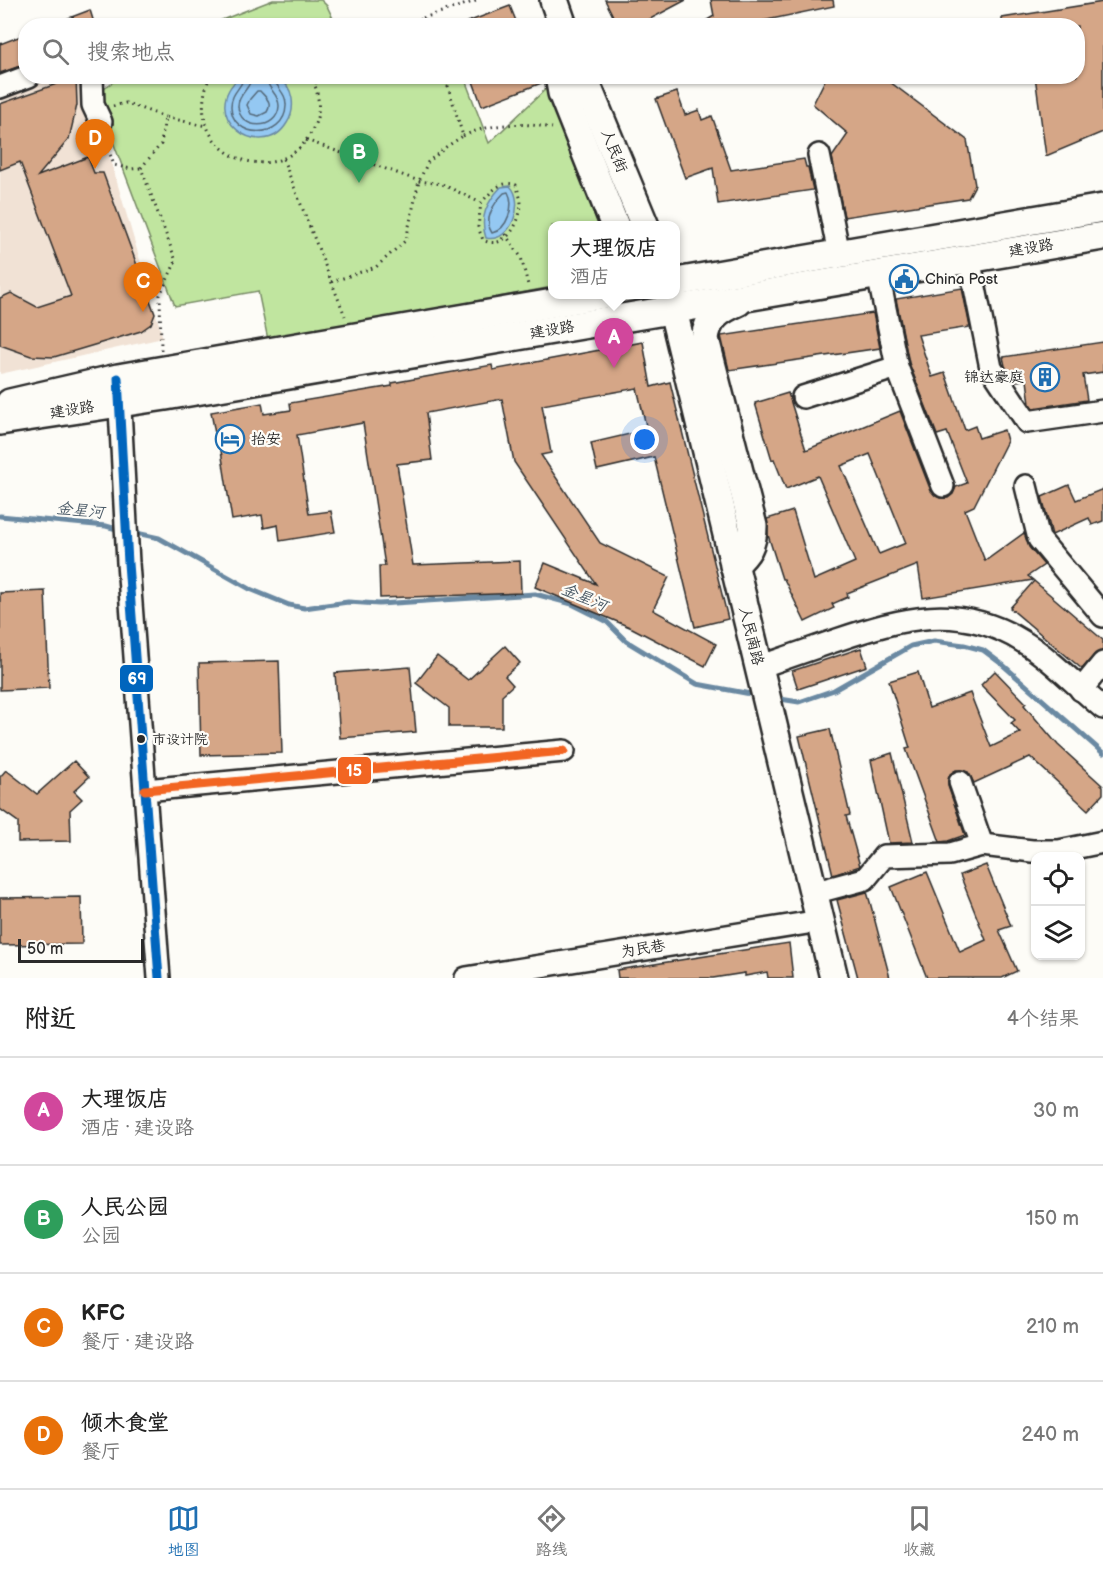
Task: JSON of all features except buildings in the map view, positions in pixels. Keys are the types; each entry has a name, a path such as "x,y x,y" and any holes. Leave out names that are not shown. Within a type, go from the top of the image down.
{"main road":[{"path":"545,0 548,18"},
{"path":"554,0 560,18"},
{"path":"560,84 613,221"},
{"name":"人民街","path":"587,84 643,221"},
{"name":"建设路","path":"680,281 1103,208"},
{"name":"建设路","path":"1,416 119,391 671,302 753,295 1103,236"},
{"path":"734,565 749,550 753,526 705,337 708,324 718,312 753,295"},
{"path":"540,306 559,299"},
{"name":"建设路","path":"119,391 161,371 578,299"},
{"name":"人民南路","path":"671,302 834,978"}],"street":[{"path":"0,87 18,80"},
{"path":"92,84 93,105 101,122"},
{"path":"819,155 839,254"},
{"path":"969,258 991,368 1027,422 1103,411"},
{"path":"878,274 897,367 943,486"},
{"path":"803,397 897,367"},
{"path":"119,391 128,563 159,978"},
{"path":"1026,486 1039,539 1103,616"},
{"path":"764,688 885,624 919,618 952,617 986,624 1022,640 1103,708"},
{"path":"1081,690 1103,663"},
{"path":"145,789 564,752"},
{"path":"960,782 982,845"},
{"path":"813,893 865,879 884,856 950,854 982,845 1032,851 1059,851 1103,842"},
{"name":"为民巷","path":"466,978 500,975 820,921"}],"path":[{"path":"423,18 479,0"},
{"path":"206,84 203,91 202,109 206,126 215,142 229,154 246,161 264,163 282,159 295,152 313,131 318,116 315,84"},
{"path":"447,84 463,136"},
{"path":"165,117 161,144 141,168 131,169 114,165 101,122 111,106 126,103 165,117 206,126"},
{"path":"331,282 376,267 406,240 419,181 428,162 446,147 463,136 488,127 515,123 553,128"},
{"path":"306,140 419,181 442,184 482,203"},
{"path":"282,159 354,338"},
{"path":"141,168 176,261 160,295 161,371"},
{"path":"510,183 516,185 522,201 519,216 512,232 500,243 490,244 483,240 478,227 482,203 500,185 510,183"},
{"path":"507,237 521,257 540,306"}],"shaded area":[{"path":"30,84 88,84 163,338 0,374 0,95"}],"green space":[{"path":"273,0 321,0 333,18 227,18"},
{"path":"110,84 467,84 489,143 551,84 602,221 548,221 548,288 268,340 258,291 175,306 95,94"}],"water":[{"path":"234,84 285,84 292,98 290,117 276,135 263,139 249,137 237,130 228,119 225,106 228,91"},
{"path":"510,186 517,202 513,220 503,235 486,238 483,223 488,204 501,187"}],"waterway":[{"name":"金星河","path":"0,516 106,526 120,530"},
{"name":"金星河","path":"132,532 159,538 250,589 289,605 304,608 348,602 379,604 535,594 572,604 606,621 626,641 697,684 756,695"},
{"name":"金星河","path":"774,698 799,702 834,690 911,646 934,641 964,645 983,650 1003,665 1103,753"}],"transit line":[{"name":"69","path":"118,378 128,563 159,978"},
{"name":"15","path":"145,790 564,751"}],"place":[{"name":"倾木食堂","path":"95,169"},
{"name":"人民公园","path":"359,183"},
{"name":"China Post","path":"904,279"},
{"name":"KFC","path":"143,312"},
{"name":"大理饭店","path":"614,368"},
{"name":"锦达豪庭","path":"1045,377"},
{"name":"抬安","path":"230,439"},
{"name":"市设计院","path":"141,739"}]}
